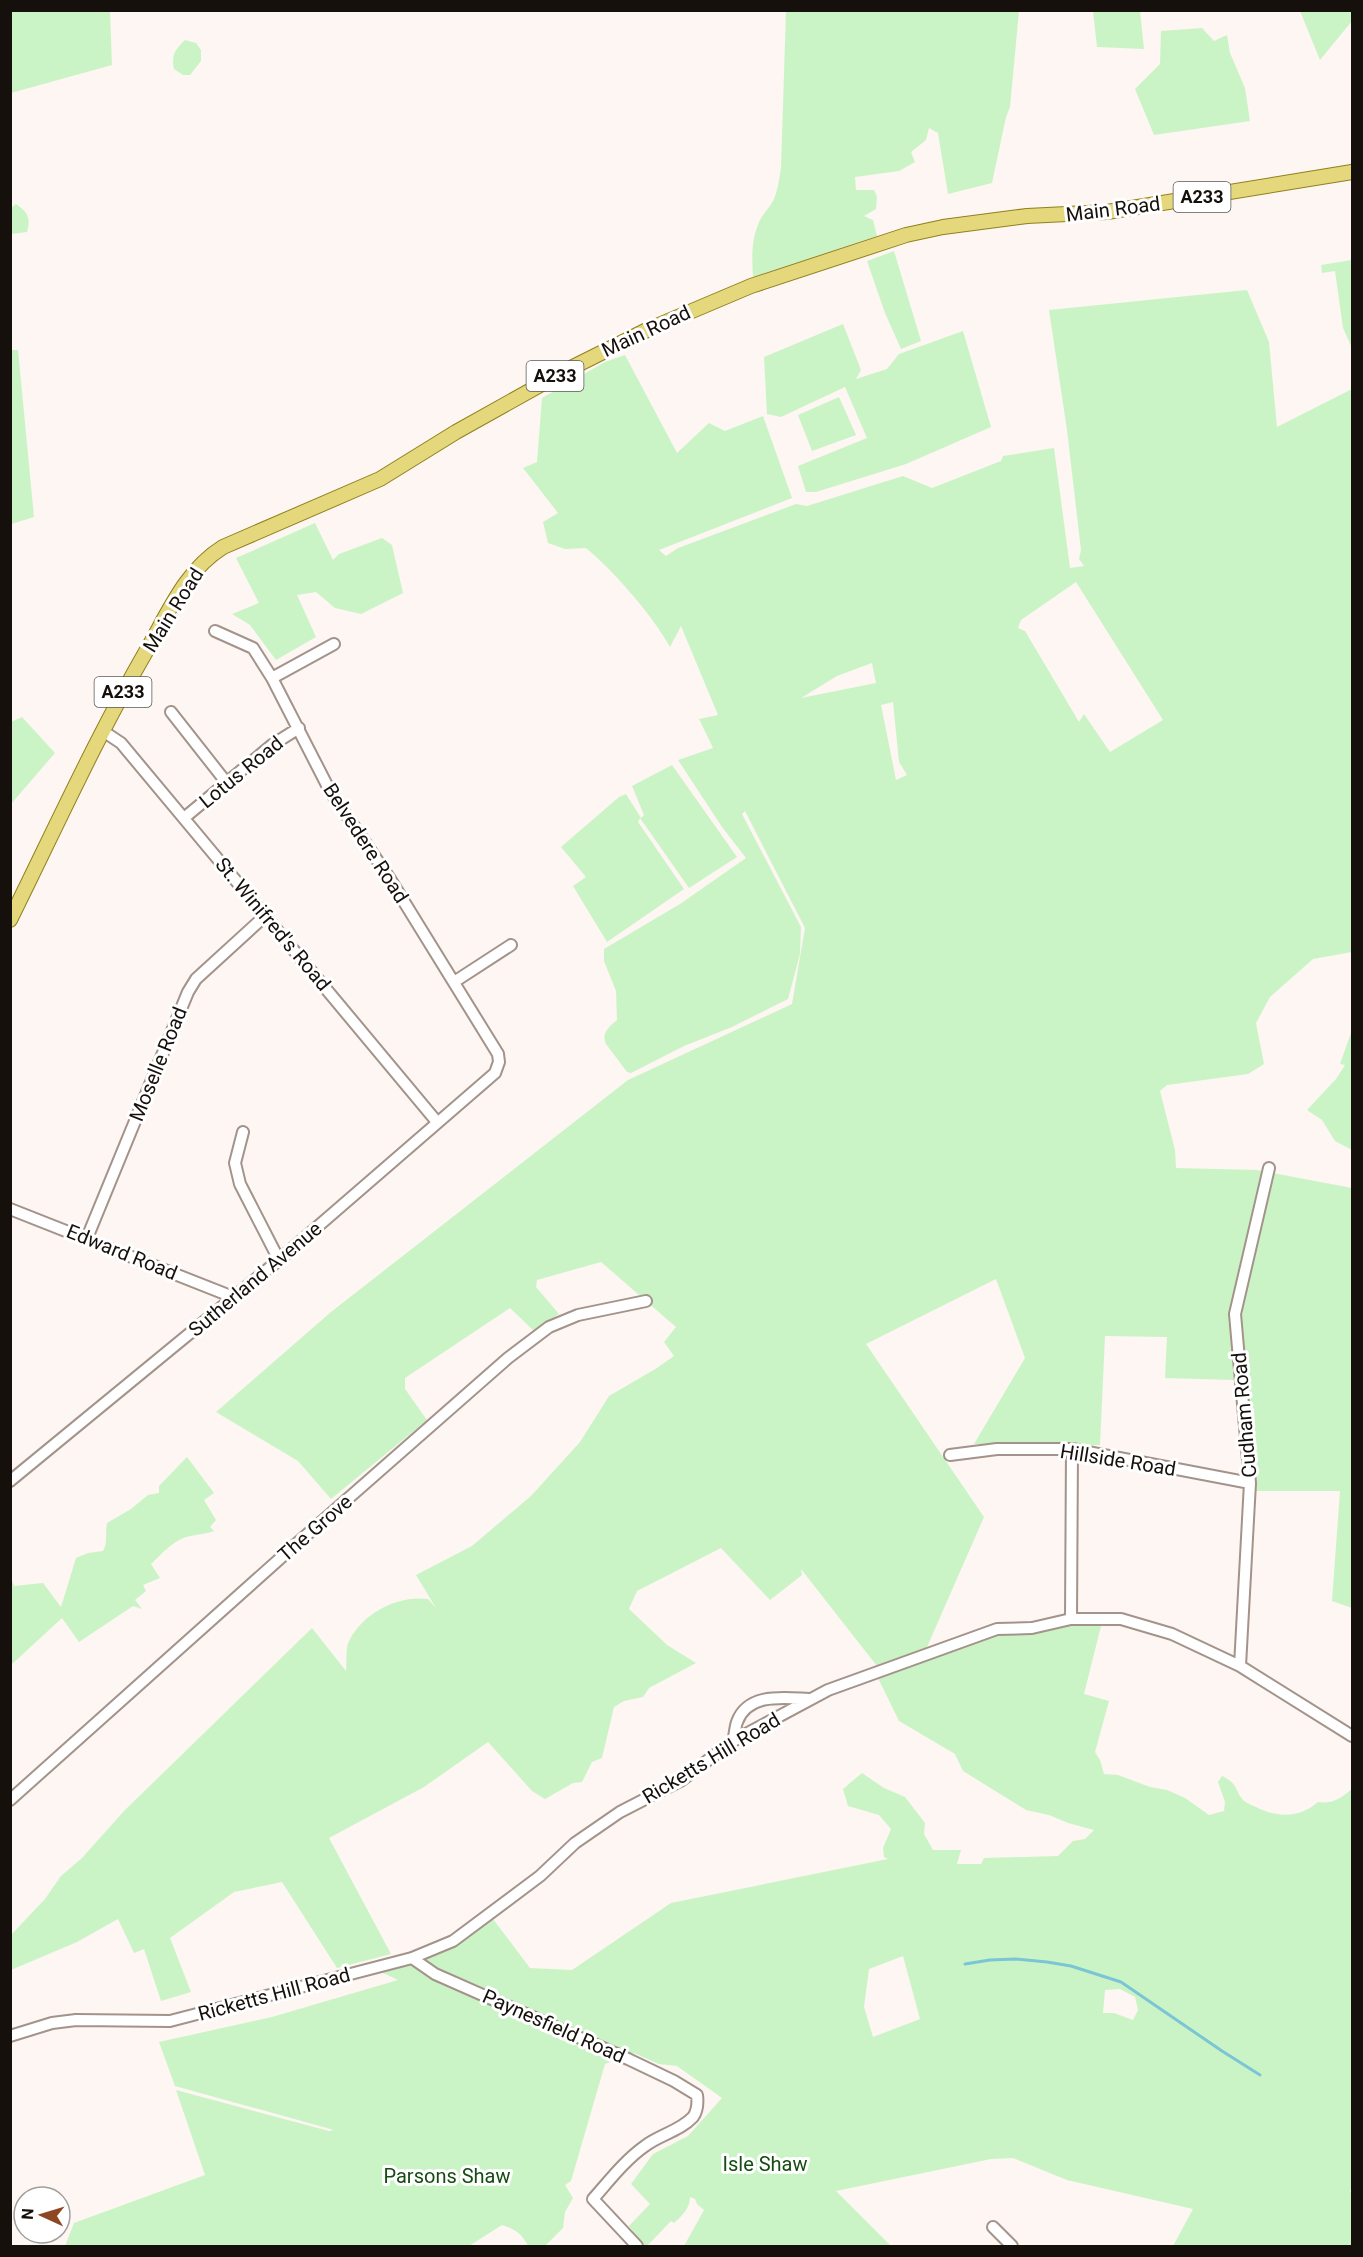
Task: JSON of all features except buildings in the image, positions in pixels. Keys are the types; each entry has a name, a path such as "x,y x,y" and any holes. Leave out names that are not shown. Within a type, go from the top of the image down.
{"main road":[{"name":"Main Road","path":"10,920 103,731 173,602 200,564 212,554 253,533 380,479 530,389 646,330 752,286 906,235 943,227 1027,216 1107,212 1353,172"}],"street":[{"name":"Belvedere Road","path":"215,631 253,648 299,728 330,791 390,879 498,1054 499,1062 495,1073"},
{"path":"272,678 334,644"},
{"path":"171,712 226,782"},
{"name":"Lotus Road","path":"184,818 272,745 299,728"},
{"name":"St. Winifred's Road","path":"103,731 121,743 437,1122"},
{"name":"Moselle Road","path":"87,1238 188,992 196,979 266,915"},
{"path":"454,982 511,945"},
{"name":"Sutherland Avenue","path":"10,1481 279,1260 495,1073"},
{"path":"243,1132 235,1163 240,1184 279,1260"},
{"name":"Cudham Road","path":"1240,1666 1251,1483 1235,1314 1269,1168"},
{"name":"Edward Road","path":"10,1209 233,1297"},
{"name":"The Grove","path":"10,1800 508,1358 549,1327 578,1315 646,1301"},
{"name":"Hillside Road","path":"950,1455 997,1449 1072,1449 1251,1483"},
{"path":"1071,1619 1072,1449"},
{"name":"Ricketts Hill Road","path":"10,2036 52,2023 76,2020 170,2021 412,1958 453,1941 540,1876 575,1843 620,1812 682,1780 734,1741 828,1690 997,1629 1032,1628 1071,1619 1121,1619 1172,1634 1240,1666 1353,1736"},
{"path":"734,1741 737,1720 748,1707 768,1697 812,1699"},
{"name":"Paynesfield Road","path":"412,1958 435,1974 628,2059 697,2095 698,2106 693,2117 634,2154 593,2199 637,2247"},
{"path":"993,2227 1012,2247"}],"green space":[{"path":"11,10 110,11 112,65 11,93"},
{"path":"786,11 1019,11 1010,107 992,183 948,194 938,133 929,128 926,140 911,152 915,162 899,171 855,177 856,190 874,190 877,197 876,209 864,216 873,220 877,236 753,277 754,238 761,218 775,197 781,168"},
{"path":"1093,11 1140,11 1144,49 1097,47"},
{"path":"1300,11 1352,11 1352,21 1320,60"},
{"path":"1202,28 1214,41 1227,35 1230,53 1245,88 1250,121 1154,135 1135,89 1160,64 1161,31"},
{"path":"185,40 196,43 201,50 201,61 190,75 183,75 174,69 173,64 175,53"},
{"path":"16,204 28,216 28,227 27,232 11,234 10,209"},
{"path":"894,251 921,341 901,349 885,313 867,261"},
{"path":"1352,260 1352,348 1343,328 1335,271 1322,273 1321,265"},
{"path":"1247,290 1269,342 1277,427 1352,389 1352,952 1313,959 1270,997 1256,1023 1264,1064 1248,1074 1167,1085 1160,1091 1175,1150 1176,1168 1257,1170 1352,1188 1352,1608 1332,1601 1340,1491 1256,1491 1254,1408 1249,1408 1240,1317 1242,1306 1231,1315 1234,1380 1165,1378 1167,1337 1105,1336 1100,1445 974,1444 1025,1358 996,1279 866,1344 984,1517 920,1663 1002,1634 1102,1622 1084,1694 1109,1701 1095,1752 1104,1774 1118,1775 1150,1787 1167,1790 1185,1798 1209,1815 1224,1811 1225,1802 1218,1782 1222,1776 1233,1784 1246,1802 1264,1811 1288,1815 1304,1811 1318,1802 1340,1798 1352,1789 1352,2186 1350,2192 1352,2193 1352,2246 1173,2246 1193,2209 1067,2180 1013,2158 991,2159 836,2191 891,2246 684,2246 704,2210 695,2199 690,2197 687,2208 680,2218 674,2223 671,2221 647,2246 644,2246 629,2226 650,2204 631,2184 653,2154 688,2136 722,2098 677,2066 659,2064 634,2053 605,2064 571,2181 565,2185 573,2198 565,2212 563,2228 545,2246 528,2246 518,2232 502,2225 469,2246 65,2246 72,2245 74,2223 205,2175 176,2090 329,2131 334,2130 175,2086 159,2042 272,2017 398,1980 381,1972 416,1957 454,1947 493,1919 530,1968 572,1970 671,1903 888,1859 884,1857 883,1848 891,1829 879,1815 848,1806 843,1789 862,1773 884,1788 905,1797 925,1823 924,1834 933,1850 961,1850 957,1864 981,1864 984,1858 1058,1856 1073,1841 1085,1839 1094,1830 1026,1810 963,1771 955,1754 899,1721 878,1678 884,1675 801,1569 802,1575 770,1600 721,1548 637,1591 629,1609 667,1645 696,1663 649,1688 643,1697 624,1701 614,1707 602,1758 592,1762 582,1782 573,1783 545,1799 532,1791 488,1742 424,1787 329,1838 391,1954 337,1968 282,1882 234,1892 170,1938 191,1992 161,2001 144,1949 134,1953 118,1919 77,1942 11,1970 10,1936 45,1899 61,1876 82,1858 124,1811 312,1628 346,1671 348,1642 356,1629 373,1613 394,1603 417,1598 428,1599 436,1608 416,1575 472,1546 531,1496 580,1442 609,1396 674,1356 664,1342 676,1327 601,1262 537,1280 536,1287 559,1314 534,1331 510,1308 405,1378 405,1389 427,1420 331,1499 298,1461 216,1412 331,1312 628,1080 792,1004 805,928 745,811 742,814 801,927 800,954 788,999 732,1027 684,1046 631,1073 627,1072 606,1044 605,1033 617,1020 616,991 604,961 604,949 680,904 746,858 722,827 678,760 713,748 699,719 718,715 681,626 670,647 632,594 586,548 565,549 548,543 543,522 558,513 523,468 537,462 542,398 605,362 625,355 677,453 709,423 725,431 763,416 792,498 659,550 666,556 678,548 796,504 807,506 903,476 932,488 1001,461 1003,456 1054,448 1070,568 1084,566 1079,559 1081,550 1067,430 1049,310","holes":["1076,582 1163,720 1110,752 1084,714 1079,722 1025,631 1018,628 1021,620","872,663 876,683 801,698 837,676","893,702 899,762 907,775 896,780 881,705","903,1956 920,2019 873,2037 864,2007 869,1969","1120,1989 1135,1997 1138,2010 1133,2020 1114,2013 1103,2013 1105,1990"]},
{"path":"843,324 861,370 856,379 887,369 899,354 963,331 991,427 906,464 816,492 806,492 798,466 867,438 845,387 781,417 767,414 764,357"},
{"path":"11,350 18,350 34,517 11,524"},
{"path":"839,397 856,435 812,451 798,415"},
{"path":"315,523 333,560 339,554 382,538 392,545 403,593 361,614 335,608 316,592 297,595 316,637 276,660 250,625 232,614 259,603 236,558"},
{"path":"22,717 55,753 11,804 11,722"},
{"path":"672,765 737,857 689,888 640,818 638,822 684,889 607,942 573,886 586,877 561,847 619,797 626,794 641,818 644,815 632,786"},
{"path":"1352,1030 1352,1150 1335,1141 1322,1120 1307,1110 1336,1079 1345,1065 1340,1064"},
{"path":"187,1457 214,1493 204,1500 216,1520 210,1527 214,1531 185,1537 169,1547 151,1564 160,1578 143,1585 146,1591 135,1600 142,1609 133,1606 79,1642 62,1618 11,1665 11,1582 14,1586 43,1583 61,1607 76,1558 88,1553 103,1551 107,1523 131,1509 148,1495 159,1493 159,1486"}],"waterway":[{"path":"965,1964 1015,1959 1047,1962 1071,1966 1121,1982 1260,2075"}],"park label":[{"name":"Isle Shaw","path":"765,2164"},
{"name":"Parsons Shaw","path":"447,2176"}]}
